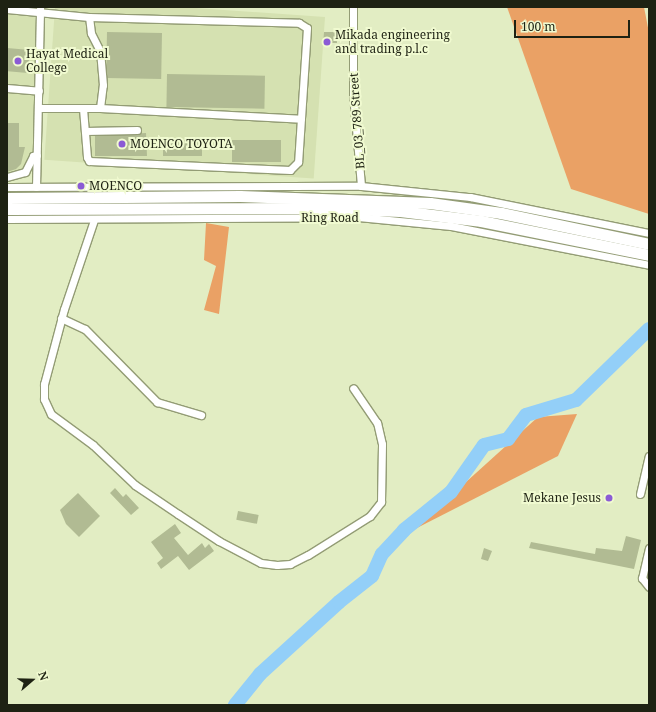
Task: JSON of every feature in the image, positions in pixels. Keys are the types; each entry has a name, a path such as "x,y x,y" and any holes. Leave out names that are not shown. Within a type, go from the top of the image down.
{"highway":[{"name":"Ring Road","path":"7,198 240,196 430,203 501,213 649,244"},
{"name":"Ring Road","path":"7,209 333,208 400,211 481,221 649,255"}],"street":[{"name":"BL_03_789 Street","path":"353,7 353,94 361,186"},
{"path":"7,9 40,9 89,17 303,25 307,33 298,162 290,170 89,161 83,108"},
{"path":"36,187 39,108 40,9"},
{"path":"89,17 91,33 100,51 103,85 100,108"},
{"path":"7,88 39,91"},
{"path":"39,108 100,108 301,119"},
{"path":"85,132 137,130"},
{"path":"7,176 25,172 32,156 37,155"},
{"path":"7,187 361,186 470,197 649,233"},
{"name":"Ring Road","path":"7,219 94,220 358,217 451,226 649,265"},
{"path":"94,220 61,318 44,384 44,399 51,414 93,445 135,485 219,541 261,563 290,564 308,555 370,516 381,502 382,444 377,423 352,388"},
{"path":"61,318 85,329 157,402 200,415"},
{"path":"640,494 649,456"},
{"path":"649,548 642,578 649,587"}],"shaded area":[{"path":"55,7 182,7 325,17 314,179 44,160"},
{"path":"507,7 644,7 649,33 649,214 571,189"},
{"path":"7,11 35,14 35,143 31,172 7,174"},
{"path":"206,223 229,227 219,314 204,310 216,266 204,260"},
{"path":"577,414 558,456 413,530 538,417"}],"building":[{"path":"107,32 162,33 161,79 106,78"},
{"path":"324,32 336,32 337,43 323,43"},
{"name":"Hayat Medical College","path":"7,48 30,50 28,73 7,71"},
{"path":"167,74 265,76 264,109 166,107"},
{"path":"7,123 19,123 19,147 25,147 21,164 16,169 7,172"},
{"path":"146,133 147,156 95,156 95,136"},
{"path":"163,140 202,140 202,156 163,156"},
{"path":"232,140 281,140 281,162 232,162"},
{"path":"115,488 123,497 126,494 139,508 131,515 110,493"},
{"path":"78,493 100,516 79,537 66,524 60,510"},
{"path":"238,511 259,515 257,524 236,520"},
{"path":"175,524 181,533 174,538 188,555 202,543 205,548 209,544 214,551 189,570 178,556 161,569 157,563 163,558 151,542"},
{"path":"626,536 641,540 634,569 529,548 531,542 595,554 596,548 622,551"},
{"path":"484,548 492,551 488,561 481,559"}],"waterway":[{"path":"235,705 260,674 339,602 372,576 382,554 404,530 451,492 484,445 508,439 526,415 576,400 649,329"}],"place":[{"name":"Mikada engineering and trading p.l.c","path":"327,42"},
{"name":"Hayat Medical College","path":"18,61"},
{"name":"MOENCO TOYOTA","path":"122,144"},
{"name":"MOENCO","path":"81,186"},
{"name":"Mekane Jesus","path":"609,498"}]}
